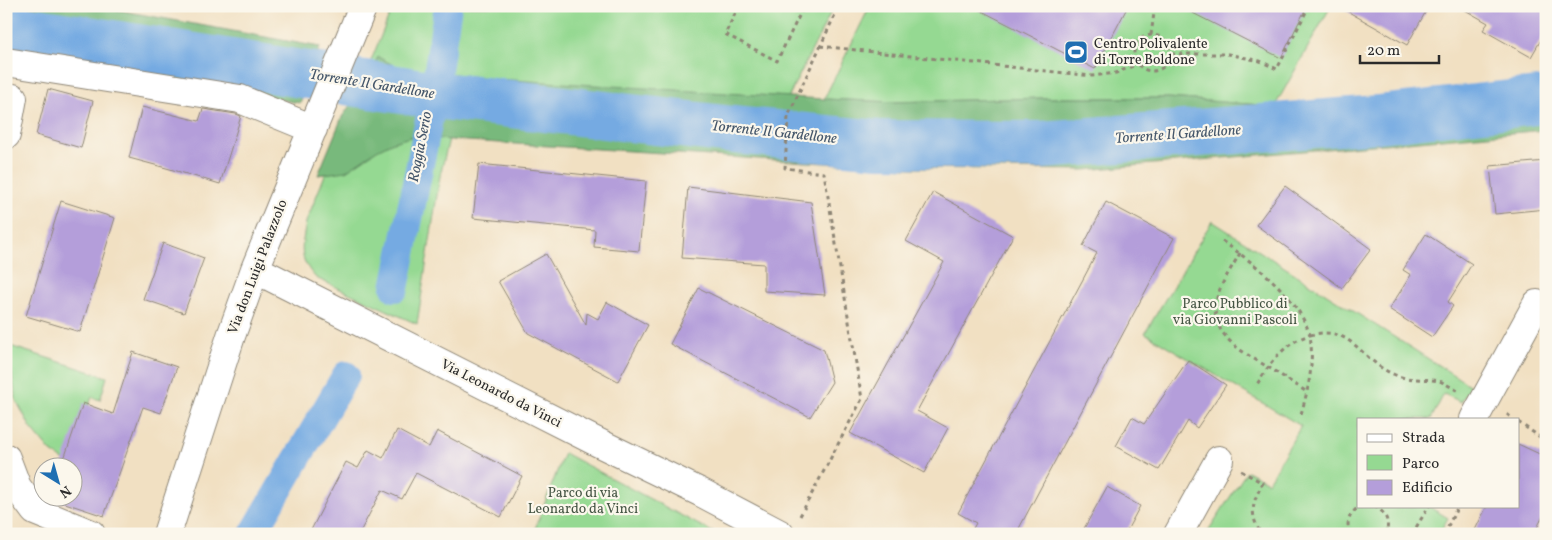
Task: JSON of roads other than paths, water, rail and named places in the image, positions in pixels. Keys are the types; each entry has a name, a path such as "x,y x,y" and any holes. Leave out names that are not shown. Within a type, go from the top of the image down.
{"street":[{"name":"Via don Luigi Palazzolo","path":"167,534 228,345 255,269 363,6"},
{"path":"13,63 240,99 312,129"},
{"path":"6,135 13,98"},
{"name":"Via Leonardo da Vinci","path":"255,269 743,525 789,526"},
{"path":"1478,411 1537,304 1546,310"},
{"path":"6,458 18,487 35,511 91,534"},
{"path":"1178,534 1219,460"}],"waterway":[{"name":"Roggia Serio","path":"395,288 434,95 448,6"},
{"name":"Torrente Il Gardellone","path":"6,27 434,95 724,129 878,144 1041,145 1378,119 1546,100"},
{"name":"Roggia Serio","path":"253,534 346,375"}],"place":[{"name":"Centro Polivalente di Torre Boldone","path":"1076,52"}],"park label":[{"name":"Parco Pubblico di via Giovanni Pascoli","path":"1235,312"},
{"name":"Parco di via Leonardo da Vinci","path":"583,502"}]}
